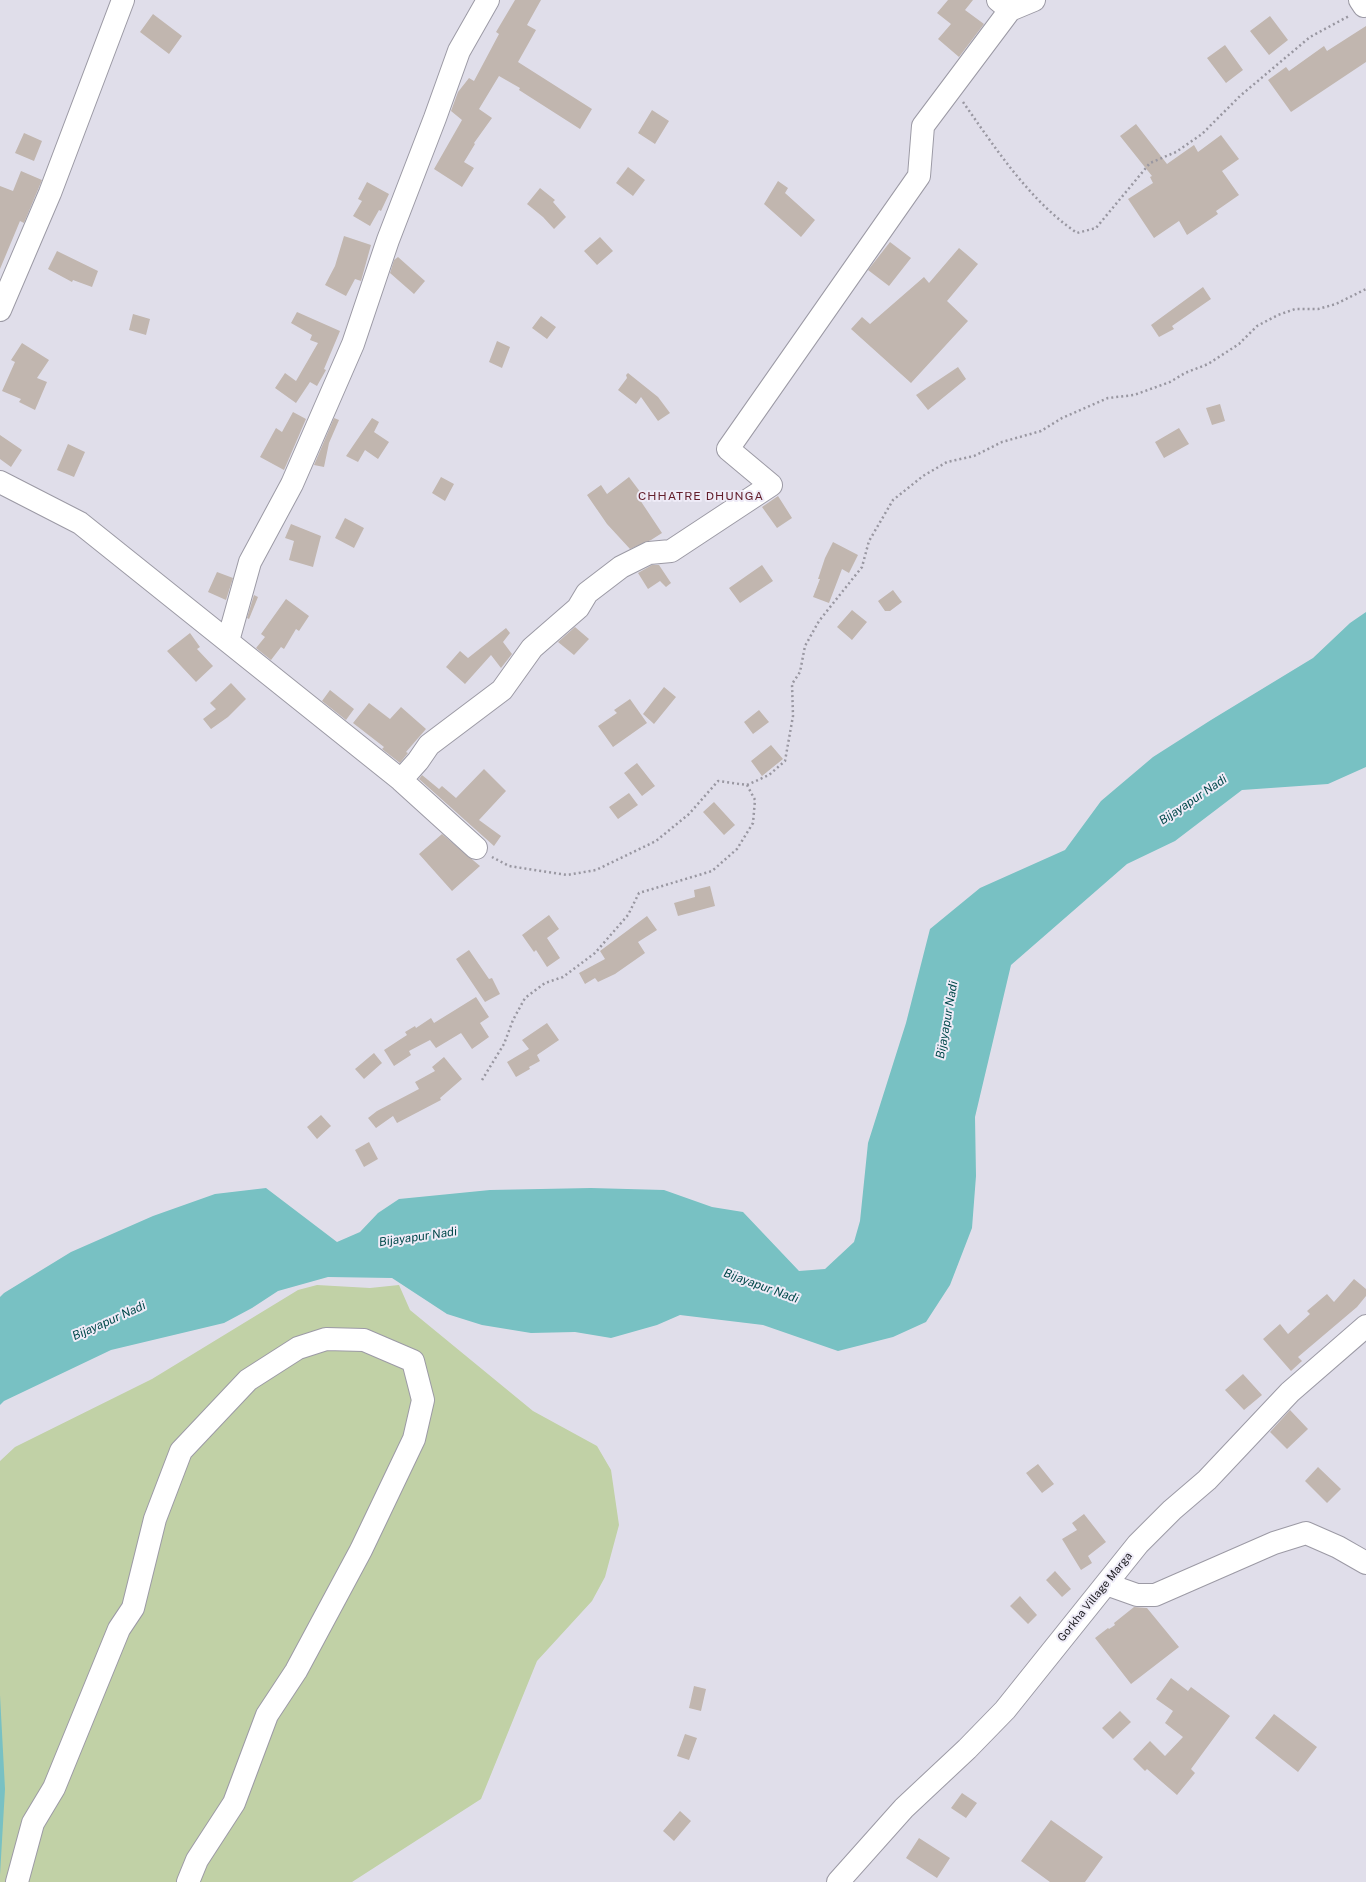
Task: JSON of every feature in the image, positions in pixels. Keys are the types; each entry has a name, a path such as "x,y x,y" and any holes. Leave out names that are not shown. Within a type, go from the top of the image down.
{"street":[{"path":"0,310 50,193 123,0"},
{"path":"228,641 250,562 292,484 353,344 388,240 459,51 488,0"},
{"path":"401,780 418,762 429,745 502,690 532,648 578,608 587,593 621,566 649,553 671,551 770,485 728,449 919,176 923,126 952,87 1004,5 1034,0"},
{"path":"0,482 80,523 401,780 476,848"},
{"name":"Gorkha Village Marga","path":"838,1882 904,1808 967,1749 1005,1710 1138,1544 1172,1510 1207,1480 1290,1392 1366,1326"},
{"path":"17,1882 33,1823 54,1788 118,1629 132,1608 155,1519 181,1451 248,1380 298,1348 326,1339 364,1340 413,1361 423,1400 414,1439 361,1550 296,1671 267,1715 234,1803 197,1860 188,1882"},
{"path":"1106,1584 1137,1595 1155,1594 1274,1543 1306,1533 1338,1547 1366,1564"}],"path":[{"path":"952,87 1008,166 1058,220 1077,233 1096,228 1150,163 1176,152 1202,134 1240,96 1310,37 1346,19 1362,3"},
{"path":"476,848 509,866 567,875 596,870 656,841 689,814 718,781 747,785 769,775 785,761 793,716 792,684 800,672 805,646 819,620 862,567 869,542 893,500 923,476 947,462 974,456 1002,442 1041,431 1062,418 1108,398 1134,395 1170,382 1185,373 1208,364 1239,344 1257,326 1278,315 1295,309 1318,309 1336,304 1366,289"},
{"path":"482,1080 504,1044 513,1020 525,998 545,982 563,977 594,953 628,915 639,893 712,872 737,849 753,823 754,800 747,785"}],"green space":[{"path":"317,1285 370,1288 399,1285 410,1310 533,1411 597,1446 611,1470 619,1525 605,1577 592,1601 537,1661 481,1799 352,1882 0,1882 0,1461 15,1447 152,1379 298,1290"}],"water":[{"name":"Bijayapur Nadi","path":"1366,612 1366,767 1328,784 1242,790 1175,841 1127,864 1011,965 975,1117 976,1176 972,1228 950,1285 926,1322 893,1337 838,1351 763,1325 680,1315 657,1325 611,1338 575,1332 531,1333 482,1325 447,1314 392,1278 328,1277 278,1291 252,1308 224,1323 111,1350 4,1401 0,1405 0,1297 4,1293 71,1252 153,1216 215,1194 266,1188 337,1242 360,1232 378,1213 399,1199 490,1190 591,1188 664,1190 712,1207 743,1212 799,1271 825,1269 854,1242 860,1221 868,1143 906,1023 930,929 980,888 1065,850 1101,801 1153,757 1313,658 1350,623"},
{"path":"0,1695 5,1789 0,1875"}],"building":[{"path":"515,0 541,0 527,25 536,30 518,62 592,109 580,129 519,90 520,88 499,76 479,109 492,118 474,143 475,144 464,162 474,168 462,187 434,169 462,120 451,111 458,92 469,78 474,81 499,34 496,32"},
{"path":"948,0 973,0 965,10 984,24 959,57 938,39 951,24 937,13"},
{"path":"153,14 182,36 169,54 140,32"},
{"path":"1270,16 1288,40 1269,55 1250,31"},
{"path":"1366,26 1366,62 1291,112 1268,80 1286,67 1289,71 1324,46 1327,51"},
{"path":"1225,45 1243,70 1226,83 1207,58"},
{"path":"652,110 669,121 655,144 638,133"},
{"path":"1136,124 1167,164 1194,145 1198,152 1221,135 1239,159 1222,171 1239,195 1216,211 1218,214 1187,235 1179,221 1154,238 1128,199 1153,183 1150,177 1152,176 1120,136"},
{"path":"24,133 42,141 34,161 15,153"},
{"path":"628,167 645,180 633,196 616,183"},
{"path":"21,171 42,180 24,223 20,221 0,269 0,186 13,191"},
{"path":"778,181 788,188 785,193 815,220 801,237 764,204"},
{"path":"367,182 389,194 381,211 379,210 370,226 353,216 362,201 358,199"},
{"path":"540,188 555,200 553,202 566,217 554,229 543,217 527,204"},
{"path":"344,236 371,245 361,281 355,279 346,296 325,285 335,266"},
{"path":"600,237 613,251 597,265 584,251"},
{"path":"890,242 911,258 889,286 868,270"},
{"path":"959,248 978,264 947,301 968,321 911,383 851,329 862,317 870,324 924,277 929,283"},
{"path":"57,251 98,271 92,287 73,280 72,282 48,269"},
{"path":"398,257 425,281 414,294 390,273 394,260"},
{"path":"1203,287 1211,299 1172,326 1174,329 1159,337 1151,325"},
{"path":"297,312 340,331 324,369 326,370 317,386 310,382 296,403 275,388 285,373 296,381 318,343 310,340 312,335 291,323"},
{"path":"133,314 150,319 146,335 129,330"},
{"path":"541,316 556,327 547,339 532,328"},
{"path":"497,341 510,347 502,368 489,362"},
{"path":"22,343 49,360 37,378 47,382 35,410 19,402 21,399 2,391 15,362 11,360"},
{"path":"958,367 966,379 928,410 916,395"},
{"path":"628,373 658,397 670,413 658,421 641,397 636,404 618,390 627,378 626,375"},
{"path":"1220,404 1225,421 1212,425 1206,408"},
{"path":"293,412 306,419 284,470 260,457 276,428 282,432"},
{"path":"334,418 339,420 329,443 324,467 314,465"},
{"path":"372,418 379,422 374,432 389,442 378,459 365,450 358,462 346,456"},
{"path":"1179,428 1189,444 1164,458 1155,442"},
{"path":"0,435 22,450 11,467 0,459"},
{"path":"68,444 85,452 74,477 57,470"},
{"path":"441,477 454,484 445,501 432,493"},
{"path":"629,477 644,497 640,500 662,533 651,540 630,549 607,524 587,495 601,485 607,494"},
{"path":"778,496 792,518 777,528 762,507"},
{"path":"345,518 364,528 354,548 335,538"},
{"path":"291,524 321,536 313,567 289,560 294,541 285,538"},
{"path":"833,542 858,555 849,573 842,569 829,603 813,597 820,579 818,579 825,558"},
{"path":"652,565 659,565 671,583 666,587 660,581 648,589 638,573"},
{"path":"762,565 773,581 740,603 729,588"},
{"path":"217,572 233,578 226,600 208,592"},
{"path":"893,590 902,602 890,611 885,611 878,601"},
{"path":"254,595 258,597 249,619 247,618"},
{"path":"286,599 309,616 299,631 296,629 284,649 281,647 271,660 256,648 265,637 261,634"},
{"path":"852,610 867,622 852,640 837,627"},
{"path":"575,627 589,639 574,655 558,642"},
{"path":"506,628 510,633 503,642 512,654 501,668 491,655 465,684 446,667 460,651 468,658"},
{"path":"190,633 200,647 197,649 213,666 196,682 167,651"},
{"path":"231,683 246,699 228,717 211,729 203,719 216,709 210,703"},
{"path":"664,687 676,697 654,724 643,714"},
{"path":"330,690 354,709 346,720 322,701"},
{"path":"630,699 647,723 613,747 598,726 617,713 614,710"},
{"path":"369,703 390,719 401,707 426,729 406,752 408,753 400,763 382,749 384,747 353,723"},
{"path":"759,710 769,722 753,734 744,722"},
{"path":"771,745 783,759 762,776 751,761"},
{"path":"637,763 655,786 642,796 624,773"},
{"path":"484,769 506,791 479,820 501,836 494,846 419,779 422,775 439,789 442,786 456,798"},
{"path":"629,793 638,805 618,819 609,807"},
{"path":"714,802 735,825 724,835 703,812"},
{"path":"442,834 480,866 452,891 419,854"},
{"path":"710,886 715,906 678,916 674,903 695,897 694,890"},
{"path":"549,915 559,929 547,938 560,958 547,967 536,950 534,952 522,935"},
{"path":"647,916 657,930 638,942 645,953 615,974 598,982 595,978 585,984 579,973 605,959 600,951"},
{"path":"469,950 489,979 492,978 500,994 485,1002 456,959"},
{"path":"476,997 489,1017 480,1023 489,1037 472,1049 461,1033 436,1048 430,1040 409,1051 411,1055 394,1066 384,1050 407,1035 405,1032 415,1026 416,1028 431,1018 434,1023"},
{"path":"547,1023 559,1040 537,1055 540,1061 516,1077 507,1062 529,1049 522,1040"},
{"path":"374,1053 382,1063 364,1079 355,1069"},
{"path":"444,1057 462,1079 440,1098 441,1100 397,1123 393,1116 376,1128 368,1118 377,1111 419,1089 415,1082 435,1071 432,1067"},
{"path":"321,1115 331,1126 317,1139 307,1127"},
{"path":"369,1142 378,1159 364,1167 355,1150"},
{"path":"1354,1279 1366,1289 1366,1296 1357,1307 1298,1357 1302,1361 1291,1371 1263,1339 1280,1324 1288,1334 1310,1314 1307,1311 1327,1294 1334,1302"},
{"path":"1243,1374 1262,1395 1244,1410 1225,1390"},
{"path":"1290,1410 1308,1429 1287,1449 1270,1432"},
{"path":"1038,1464 1054,1484 1042,1493 1026,1473"},
{"path":"1318,1467 1341,1489 1327,1503 1305,1481"},
{"path":"1084,1514 1106,1542 1088,1556 1092,1563 1081,1570 1062,1539 1077,1530 1072,1523"},
{"path":"1055,1571 1071,1589 1062,1597 1046,1580"},
{"path":"1020,1596 1037,1615 1028,1624 1010,1606"},
{"path":"1134,1607 1147,1608 1179,1647 1131,1684 1095,1638 1108,1628 1109,1629 1115,1625 1114,1623"},
{"path":"1171,1678 1188,1691 1191,1687 1230,1716 1191,1769 1195,1773 1177,1795 1147,1769 1145,1771 1133,1759 1150,1741 1165,1756 1183,1737 1165,1723 1173,1711 1156,1699"},
{"path":"694,1686 706,1689 701,1711 689,1708"},
{"path":"1120,1711 1131,1722 1113,1739 1102,1728"},
{"path":"1274,1714 1317,1747 1298,1772 1255,1738"},
{"path":"685,1734 697,1738 689,1760 677,1756"},
{"path":"962,1793 977,1803 966,1818 951,1808"},
{"path":"680,1811 691,1821 674,1841 663,1831"},
{"path":"1051,1820 1103,1857 1085,1882 1050,1882 1021,1861"},
{"path":"919,1838 950,1858 937,1878 906,1858"}],"district":[{"name":"CHHATRE DHUNGA","path":"701,496"}]}
